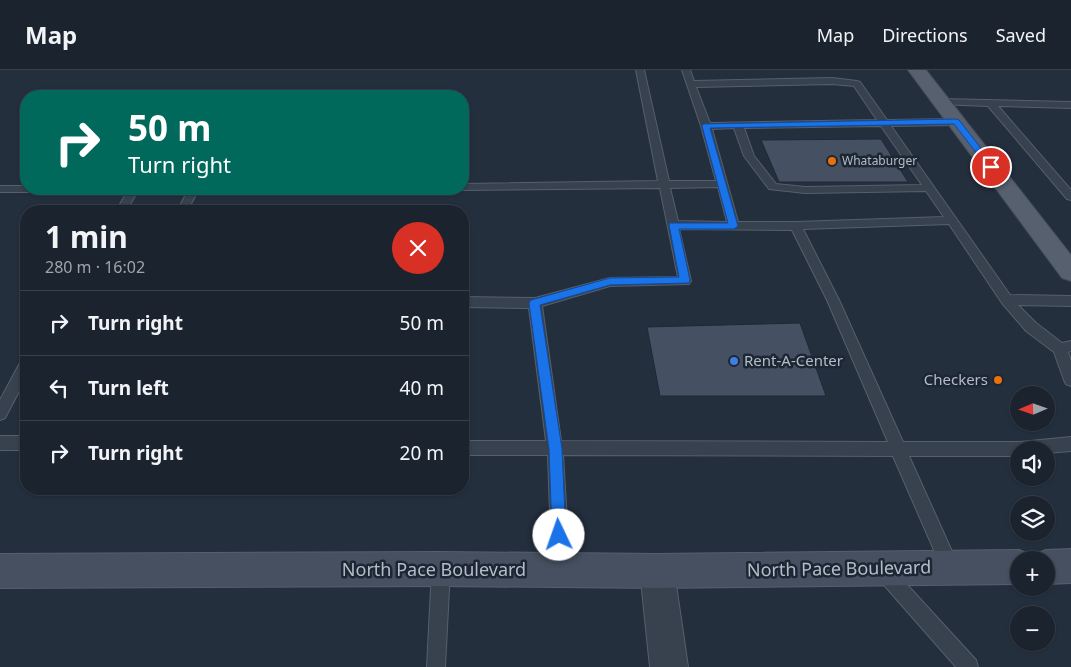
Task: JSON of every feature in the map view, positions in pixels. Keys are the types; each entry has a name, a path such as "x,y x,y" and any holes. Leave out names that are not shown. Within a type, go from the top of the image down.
{"main road":[{"path":"917,70 1071,272"},
{"path":"1055,567 1071,566"},
{"name":"North Pace Boulevard","path":"0,571 441,569 657,571 1010,567"}],"street":[{"path":"657,571 669,667"}],"lane":[{"path":"469,302 535,303 610,282 685,280 640,70"},
{"path":"686,70 706,126 734,226"},
{"path":"796,70 801,82"},
{"path":"691,84 801,82 857,84 1006,300 1031,327 1065,348 1071,380"},
{"path":"941,102 1071,105"},
{"path":"990,103 1071,197"},
{"path":"706,126 956,122"},
{"path":"738,125 749,156 773,187 805,190 929,188"},
{"path":"469,187 722,184"},
{"path":"0,190 20,190"},
{"path":"674,225 796,226 952,220"},
{"path":"796,226 833,300 950,568"},
{"path":"1006,300 1071,300"},
{"path":"535,303 555,449 561,570"},
{"path":"0,414 20,376"},
{"path":"0,443 20,443"},
{"path":"469,448 1020,449 1071,444"},
{"path":"436,667 441,569"},
{"path":"881,569 969,667"}],"building":[{"name":"Whataburger","path":"881,139 908,182 779,182 761,140"},
{"name":"Rent-A-Center","path":"800,323 826,396 660,396 647,327"}],"place":[{"name":"Whataburger","path":"832,161"},
{"name":"Rent-A-Center","path":"734,361"},
{"name":"Checkers","path":"998,380"}],"route":[{"path":"559,535 555,449 535,303 610,282 685,280 674,225 734,226 706,126 956,122 991,167"}]}
